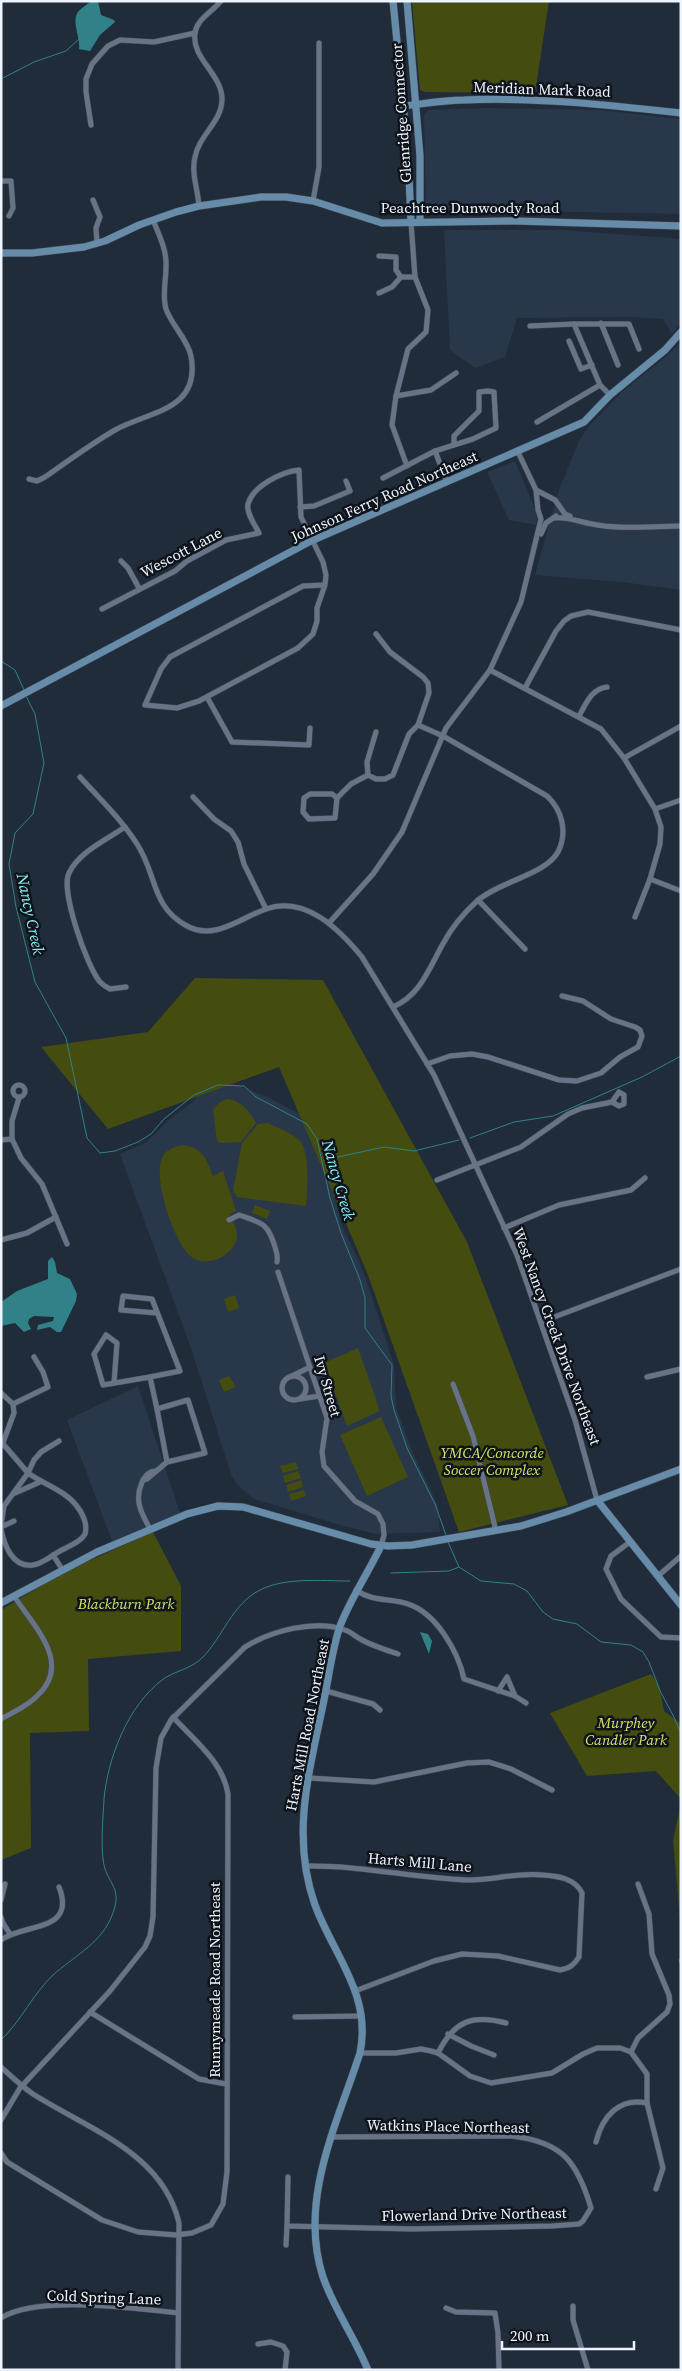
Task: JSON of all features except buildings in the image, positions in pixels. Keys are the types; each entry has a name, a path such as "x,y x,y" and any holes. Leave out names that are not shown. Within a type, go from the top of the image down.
{"main road":[{"name":"Glenridge Connector","path":"394,1 410,188 411,222"},
{"name":"Glenridge Connector","path":"407,1 420,156 420,222"},
{"name":"Meridian Mark Road","path":"403,106 466,100 534,100 681,113"},
{"name":"Peachtree Dunwoody Road","path":"1,253 61,250 97,243 153,220 200,206 261,197 286,197 313,201 382,222 581,222 681,226"},
{"name":"Johnson Ferry Road Northeast","path":"1,706 311,541 584,422 610,395 665,350 681,332"},
{"path":"1,1603 62,1569 150,1529 187,1514 218,1506 243,1507 336,1535 381,1546 430,1543 521,1526 681,1469"},
{"name":"West Nancy Creek Drive Northeast","path":"597,1500 681,1605"},
{"name":"Harts Mill Road Northeast","path":"368,2370 323,2278 315,2226 317,2184 360,2053 364,2034 363,2016 355,1991 315,1904 306,1866 303,1809 340,1628 356,1590 381,1546"}],"street":[{"path":"200,206 194,172 194,157 200,142 219,116 222,98 218,81 196,47 195,33 199,22 221,1"},
{"path":"92,125 86,92 86,78 92,64 108,46 120,40 154,42 195,33"},
{"path":"313,201 319,167 319,43"},
{"path":"1,181 11,181 13,208 9,216"},
{"path":"94,200 100,217 96,228 97,243"},
{"path":"29,480 37,481 45,477 117,429 169,408 185,393 192,371 191,355 186,342 165,307 166,257 153,220"},
{"path":"407,466 392,425 396,396 408,349 426,332 428,310 415,277 411,222"},
{"path":"413,232 420,222"},
{"path":"379,256 396,257 396,270 401,277"},
{"path":"379,293 392,287 401,277 415,277"},
{"path":"601,323 618,365"},
{"path":"530,326 601,323 628,324 639,349"},
{"path":"574,324 600,385 610,395"},
{"path":"569,341 581,369 592,365"},
{"path":"396,396 431,390 456,373"},
{"path":"537,422 600,385"},
{"path":"383,478 435,451 473,439 496,428 494,392 480,392 479,411 454,436 454,444"},
{"path":"435,451 447,482"},
{"path":"329,924 373,874 402,832 442,736 455,715 490,670 522,602 537,543 541,517 538,510 536,490 518,452"},
{"name":"Wescott Lane","path":"102,609 139,588 175,571 187,561 226,540 259,533 249,513 248,505 253,495 276,477 299,470 301,517 322,562 326,575 325,585"},
{"path":"300,507 314,506 350,491 346,481"},
{"path":"536,490 555,500 565,514 579,521"},
{"path":"537,543 544,526 558,513 559,506"},
{"path":"541,517 618,526 681,526"},
{"path":"121,561 128,568 139,588"},
{"path":"325,585 316,608 317,621 313,634 307,642 207,697 177,708 145,705 161,669 170,657 303,586 325,585"},
{"path":"525,688 556,631 564,620 571,616 588,612 681,630"},
{"path":"368,775 376,779 386,779 393,775 409,734 418,725 428,698 428,684 417,672 390,652 376,634"},
{"path":"490,670 579,716 606,734 624,758 655,809 661,835 659,852 635,917"},
{"path":"579,716 592,693 599,688 606,687"},
{"path":"207,697 232,742 309,745 310,728"},
{"path":"393,1007 406,1002 416,992 453,927 478,900 500,885 545,866 553,858 561,840 562,822 555,803 547,796 442,736 418,725"},
{"path":"624,758 666,732 681,726"},
{"path":"368,775 367,762 376,732"},
{"path":"337,798 332,794 310,794 304,798 303,812 309,819 335,818 337,798 350,784 368,775"},
{"name":"West Nancy Creek Drive Northeast","path":"80,777 125,827 142,851 158,899 165,909 189,927 203,931 217,930 266,909 279,906 305,909 318,914 362,957 428,1064 446,1098 517,1255 582,1443 597,1500"},
{"path":"194,797 214,819 232,831 238,842 244,864 266,909"},
{"path":"655,809 681,800"},
{"path":"125,827 78,859 66,881 68,900 88,957 99,981 110,989 126,987"},
{"path":"650,879 681,891"},
{"path":"478,900 525,949"},
{"path":"428,1064 450,1056 472,1054 488,1057 559,1080 577,1081 601,1073 620,1057 638,1047 642,1036 640,1030 635,1026 611,1019 583,1001 562,996"},
{"path":"19,1098 12,1122 12,1139 21,1158 42,1184 67,1244"},
{"path":"438,1180 521,1147 568,1114 582,1108 612,1102"},
{"path":"1,1140 12,1139"},
{"path":"504,1228 559,1205 631,1190 645,1178"},
{"path":"229,1220 239,1214 256,1221 270,1230 278,1257 277,1262"},
{"path":"1,1240 27,1233 56,1217"},
{"path":"540,1322 681,1269"},
{"name":"Ivy Street","path":"278,1272 327,1418 322,1452 324,1466 355,1500 378,1514 383,1524 384,1535 381,1546"},
{"path":"114,1383 117,1343 106,1335 94,1354 103,1385 150,1377 180,1370 152,1299 123,1296 121,1310 157,1313"},
{"path":"13,1404 48,1387 43,1372 34,1357"},
{"path":"310,1368 284,1381 283,1392 292,1400 319,1396"},
{"path":"646,1376 681,1369"},
{"path":"291,1376 299,1376 305,1382 305,1394 299,1399"},
{"path":"150,1377 167,1462"},
{"path":"453,1384 473,1436 496,1531"},
{"path":"1,1393 13,1404 14,1413 2,1445 28,1474 66,1496 76,1505 85,1522 84,1534 81,1539 33,1565 18,1563 3,1540 1,1527 4,1506 28,1474 34,1460 41,1452 60,1441"},
{"path":"150,1529 139,1504 138,1494 144,1480 152,1471 167,1462 205,1453 188,1400 157,1409"},
{"path":"13,1494 40,1482"},
{"path":"1,1527 14,1521"},
{"path":"630,1542 611,1556 606,1569 621,1599 661,1637 681,1638"},
{"path":"53,1555 62,1569"},
{"path":"658,1576 681,1556"},
{"path":"356,1590 382,1600 408,1604 423,1613 440,1628 452,1647 464,1679 516,1696 526,1703"},
{"path":"1,1719 36,1697 51,1680 53,1674 50,1656 44,1640 14,1596"},
{"path":"1,2120 22,2086 139,1956 150,1936 155,1876 156,1768 161,1738 173,1717 245,1647 256,1640 285,1629 318,1626 340,1628 363,1640 398,1654"},
{"path":"498,1691 507,1677 516,1696"},
{"path":"326,1691 373,1704 380,1710"},
{"name":"Runnymeade Road Northeast","path":"1,2153 7,2162 102,2220 138,2232 179,2235 203,2230 211,2225 223,2204 227,2172 228,1794 226,1780 212,1759 173,1717"},
{"path":"309,1778 359,1783 374,1782 467,1763 489,1762 511,1769 552,1790"},
{"name":"Harts Mill Lane","path":"306,1866 396,1871 469,1880 517,1874 543,1875 564,1878 580,1887 582,1893 579,1957 575,1964 568,1968 560,1970 498,1956 462,1954 434,1961 355,1991"},
{"path":"1,1900 5,1884"},
{"path":"631,2052 638,2038 667,2012 670,2004 669,1995 652,1954 649,1914 638,1884"},
{"path":"1,1940 10,1934 42,1926 54,1920 59,1914 62,1905 59,1887"},
{"path":"1,1917 10,1934"},
{"path":"90,2012 180,2070 199,2080 226,2084"},
{"path":"295,2016 363,2016"},
{"path":"438,2052 448,2034 465,2023 485,2019 506,2023"},
{"path":"448,2034 494,2055"},
{"path":"360,2053 396,2053 421,2049 438,2052 470,2076 491,2083 552,2073 597,2048 620,2048 631,2052 647,2074 647,2103 663,2168 656,2189"},
{"path":"1,2066 22,2086 132,2153 167,2189 175,2206 179,2223 178,2370"},
{"path":"596,2142 600,2126 615,2108 629,2102 647,2103"},
{"name":"Watkins Place Northeast","path":"331,2137 503,2136 536,2139 567,2157 580,2177"},
{"path":"286,2245 288,2177"},
{"name":"Flowerland Drive Northeast","path":"315,2226 411,2229 578,2224 583,2221 591,2208 580,2177"},
{"path":"287,2226 315,2226"},
{"name":"Cold Spring Lane","path":"1,2318 22,2310 64,2305 128,2307 178,2312"},
{"path":"574,2306 573,2320 588,2370"},
{"path":"446,2308 456,2312 495,2313 498,2333 499,2370"},
{"path":"258,2344 271,2342 286,2343 285,2370"}],"shaded area":[{"path":"91,1 98,1 101,15 115,22 100,35 90,51 79,49 75,20 78,12"},
{"path":"488,108 600,110 681,119 681,214 430,211 426,207 424,115 428,110"},
{"path":"444,230 563,230 681,239 681,322 672,334 663,319 633,317 517,318 505,357 475,368 450,350"},
{"path":"681,342 681,590 622,582 535,575 559,490 579,441 589,426 622,392 668,355"},
{"path":"515,461 533,504 537,518 536,525 509,520 487,472"},
{"path":"229,1082 269,1098 317,1123 341,1224 359,1261 394,1365 396,1408 413,1453 438,1506 440,1532 376,1534 347,1527 254,1499 237,1485 231,1474 191,1348 120,1154 147,1142 170,1119 194,1101 203,1087"},
{"path":"52,1257 57,1273 70,1279 77,1294 76,1301 61,1332 57,1332 50,1327 37,1330 38,1325 53,1321 54,1317 34,1316 29,1319 28,1323 31,1329 24,1332 15,1323 1,1326 1,1302 17,1291 48,1279 48,1261"},
{"path":"138,1386 180,1513 112,1541 67,1420"},
{"path":"420,1632 428,1634 432,1641 429,1654"}],"green space":[{"path":"412,1 549,1 535,93 425,92 420,90"},
{"name":"YMCA/Concorde Soccer Complex","path":"195,978 323,980 467,1242 568,1505 459,1532 368,1275 279,1067 108,1129 41,1047 148,1032"},
{"path":"227,1099 241,1104 256,1123 241,1142 220,1143 217,1141 213,1110 220,1102"},
{"path":"267,1123 284,1130 303,1145 307,1162 306,1206 237,1197 233,1190 242,1143 258,1124"},
{"path":"182,1145 194,1148 202,1154 213,1176 223,1171 236,1211 230,1214 237,1236 232,1249 220,1258 199,1261 193,1258 186,1251 172,1226 162,1194 160,1165 163,1156 167,1152"},
{"path":"255,1205 270,1211 267,1219 252,1213"},
{"path":"235,1295 239,1308 228,1312 224,1299"},
{"path":"358,1348 380,1411 347,1426 324,1363"},
{"path":"229,1376 236,1387 224,1392 219,1380"},
{"path":"381,1417 408,1477 367,1496 340,1435"},
{"path":"296,1462 298,1469 283,1473 280,1466"},
{"path":"298,1471 301,1478 285,1483 283,1476"},
{"path":"301,1480 303,1487 288,1492 286,1485"},
{"path":"304,1490 306,1496 291,1501 289,1494"},
{"name":"Blackburn Park","path":"153,1532 181,1586 181,1651 88,1659 89,1731 30,1733 31,1848 1,1860 1,1610 64,1572"},
{"name":"Murphey Candler Park","path":"651,1674 659,1686 664,1711 681,1724 681,1799 656,1771 587,1776 550,1713"},
{"path":"681,1803 681,1929 673,1840"}],"waterway":[{"path":"1,79 34,62 66,51 80,38"},
{"name":"Nancy Creek","path":"1,661 15,670 24,690"},
{"name":"Nancy Creek","path":"26,696 35,714 44,763 33,814 15,833 9,864 16,907 35,982 66,1038 87,1138 100,1153 115,1151 138,1142 151,1134 164,1119 194,1095 218,1085 244,1086 256,1097 307,1124 317,1139 330,1198 341,1233 360,1280 365,1298 365,1328 392,1365 391,1396 394,1410 407,1448 435,1504 446,1535"},
{"path":"470,1138 514,1122 553,1116 642,1077 681,1056"},
{"path":"324,1160 384,1147 414,1151 459,1140"},
{"name":"Nancy Creek","path":"448,1542 459,1567 481,1581 514,1584 527,1591 543,1612 553,1619 577,1624 601,1642 631,1645 643,1652 681,1734"},
{"path":"391,1573 449,1571 459,1567"},
{"path":"1,2040 15,2025 46,1982 85,1950 105,1929 110,1920 114,1909 116,1893 103,1859 102,1837 106,1783 122,1733 139,1704 162,1680 198,1662 209,1650 235,1612 250,1596 260,1590 292,1581 350,1581"},
{"name":"Nancy Creek","path":"681,1959 679,1960 681,1966"}]}
